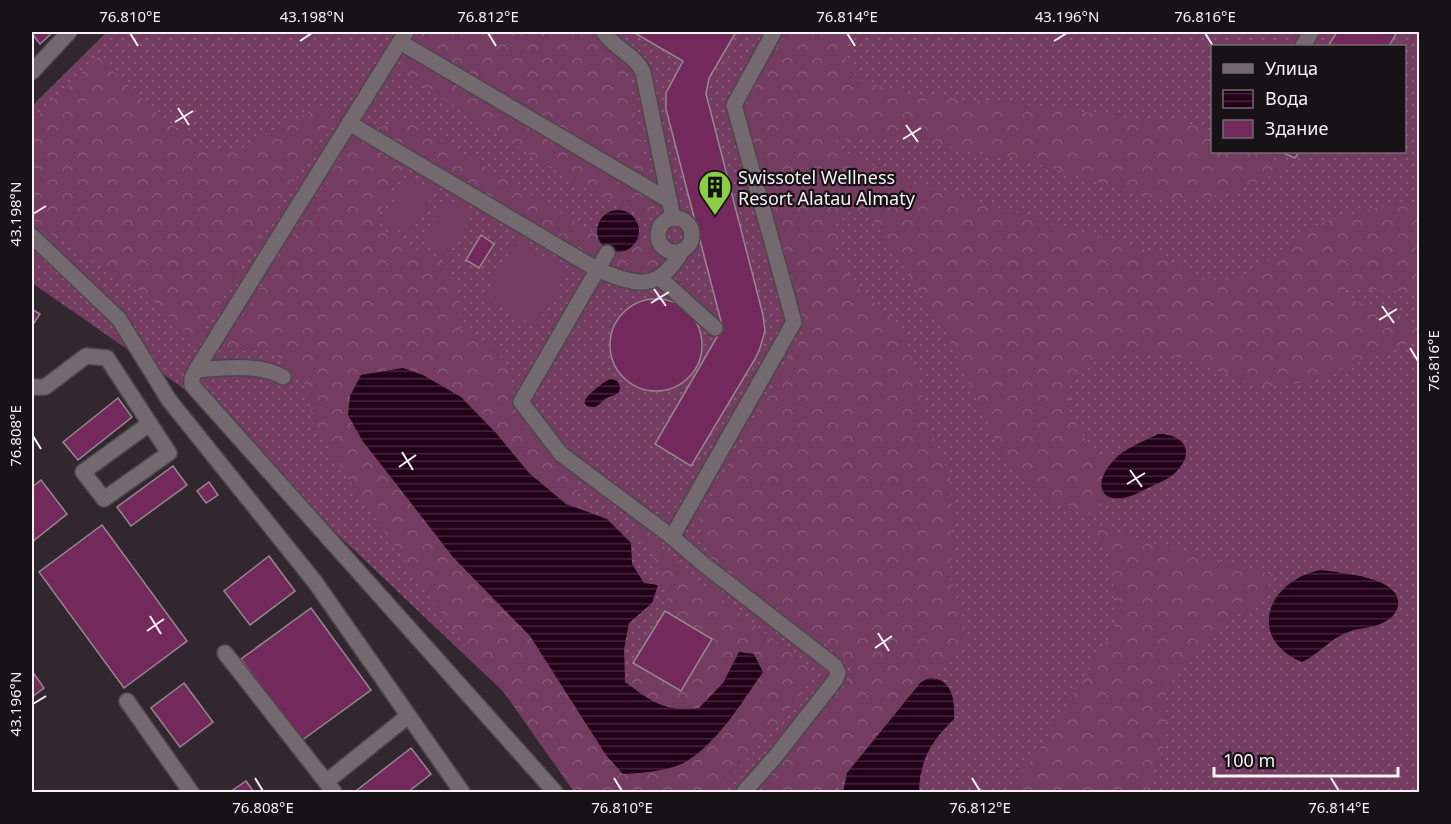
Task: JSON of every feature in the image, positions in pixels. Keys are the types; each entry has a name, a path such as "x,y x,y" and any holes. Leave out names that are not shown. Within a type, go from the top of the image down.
{"street":[{"path":"32,72 69,32"},
{"path":"604,32 613,43 633,59 643,72 674,218"},
{"path":"672,537 794,322 734,105 774,32"},
{"path":"555,792 192,385 192,378 403,37 670,201"},
{"path":"349,123 598,270 632,283 660,278 673,267 682,251 690,244 693,233 684,220 668,219 658,231 659,242 666,250 682,251"},
{"path":"32,236 119,319 169,400 315,582 462,792"},
{"path":"607,253 521,402 561,454 672,537 835,666 838,672 836,679 805,720 744,792"},
{"path":"660,278 715,328"},
{"path":"32,387 45,387 86,356 107,358 169,453 104,499 83,472 150,424"},
{"path":"196,370 256,369 274,371 283,377"},
{"path":"225,653 330,787 408,716"},
{"path":"127,701 191,792"}],"green space":[{"path":"107,32 1419,32 1419,792 609,792 183,388 32,283 32,106"},
{"path":"420,32 591,32 626,71 658,221 577,185 397,69"},
{"path":"787,32 847,32 845,57 858,80 917,96 1030,105 1186,123 1211,131 1211,153 1265,153 1286,167 1254,185 1198,200 1151,197 1023,160 889,136 825,142 906,181 1147,250 1205,280 1237,279 1288,250 1320,223 1366,210 1419,201 1419,292 1341,289 1348,299 1397,314 1419,326 1419,340 1309,382 1260,387 1180,357 1122,351 1089,365 1070,383 1069,414 1095,454 1113,460 1107,471 1103,492 1109,499 1088,513 1052,501 1028,485 998,446 947,335 869,213 851,210 836,225 836,252 855,285 888,315 906,342 920,381 928,425 950,477 955,544 949,572 965,625 964,639 946,662 921,682 847,773 828,792 755,792 845,685 852,664 711,560 698,519 805,330 741,104"},
{"path":"98,57 157,113 203,149 242,148 315,109 333,106 330,123 195,343 151,299 32,221 32,121"},
{"path":"404,118 597,235 599,241 635,242 638,236 670,258 651,278 618,273 410,155 373,224 450,268 460,302 459,329 493,346 511,370 514,399 558,460 576,475 579,508 562,500 531,474 490,425 462,397 418,374 403,368 349,415 362,440 453,557 530,636 606,755 623,774 718,734 763,672 739,652 723,683 699,708 687,709 659,704 625,682 633,663 681,691 712,639 665,611 668,595 651,551 629,532 638,521 695,578 816,673 771,733 716,792 574,792 505,694 457,636 353,486 315,426 301,373 271,351 221,351 353,137"},
{"path":"408,176 435,191 409,236 383,220"},
{"path":"447,198 472,213 448,256 422,241"},
{"path":"516,241 568,270 536,327 484,297"},
{"path":"1087,520 1133,538 1275,575 1255,609 1229,616 1166,689 1166,740 1145,792 1006,792 1037,753 1115,628 1112,561"}],"water":[{"path":"618,210 633,216 639,231 633,246 618,252 603,246 597,231 603,216"},
{"path":"403,368 423,375 461,397 496,433 529,473 566,504 607,519 631,543 632,564 644,583 658,585 652,603 629,623 624,649 625,682 651,700 667,707 699,708 723,683 739,652 754,654 763,672 720,732 687,761 665,769 623,774 606,755 530,636 453,557 362,440 348,415 350,396 361,375"},
{"path":"610,379 619,383 618,393 596,406 587,406 585,402 591,393"},
{"path":"1158,434 1175,437 1184,445 1186,451 1182,465 1168,478 1140,492 1116,499 1109,497 1101,486 1107,469 1124,451"},
{"path":"1321,570 1355,575 1380,582 1397,596 1398,605 1395,613 1387,621 1342,635 1302,662 1284,652 1273,639 1269,625 1270,611 1277,597 1288,585 1303,576"},
{"path":"929,678 943,682 951,691 954,719 939,735 924,760 919,792 843,792 847,773 921,682"}],"building":[{"path":"32,32 49,32 51,34 40,44"},
{"name":"Swissotel Wellness Resort Alatau Almaty","path":"633,32 736,32 709,78 706,94 763,315 765,331 755,359 691,466 655,444 722,325 666,109 666,93 683,61"},
{"path":"1337,32 1397,32 1390,45 1329,45"},
{"path":"1283,153 1298,153 1295,158"},
{"path":"481,235 494,244 479,268 466,260"},
{"path":"656,299 673,303 688,313 698,328 702,345 698,362 688,377 673,387 656,391 639,387 624,377 614,362 610,345 614,328 624,313 639,303"},
{"path":"32,309 40,314 32,326"},
{"path":"118,398 132,417 78,460 63,442"},
{"path":"173,466 187,485 131,526 117,507"},
{"path":"41,480 67,514 32,542 32,487"},
{"path":"209,482 218,495 206,503 197,491"},
{"path":"102,525 187,641 124,688 39,572"},
{"path":"269,556 295,591 250,625 224,591"},
{"path":"311,608 371,690 301,741 241,659"},
{"path":"665,611 712,639 681,691 633,663"},
{"path":"32,671 44,688 32,697"},
{"path":"184,683 213,722 180,747 151,708"},
{"path":"411,748 431,774 408,792 359,792 357,790"},
{"path":"246,781 254,792 230,792"}],"place":[{"name":"Swissotel Wellness Resort Alatau Almaty","path":"715,216"}]}
